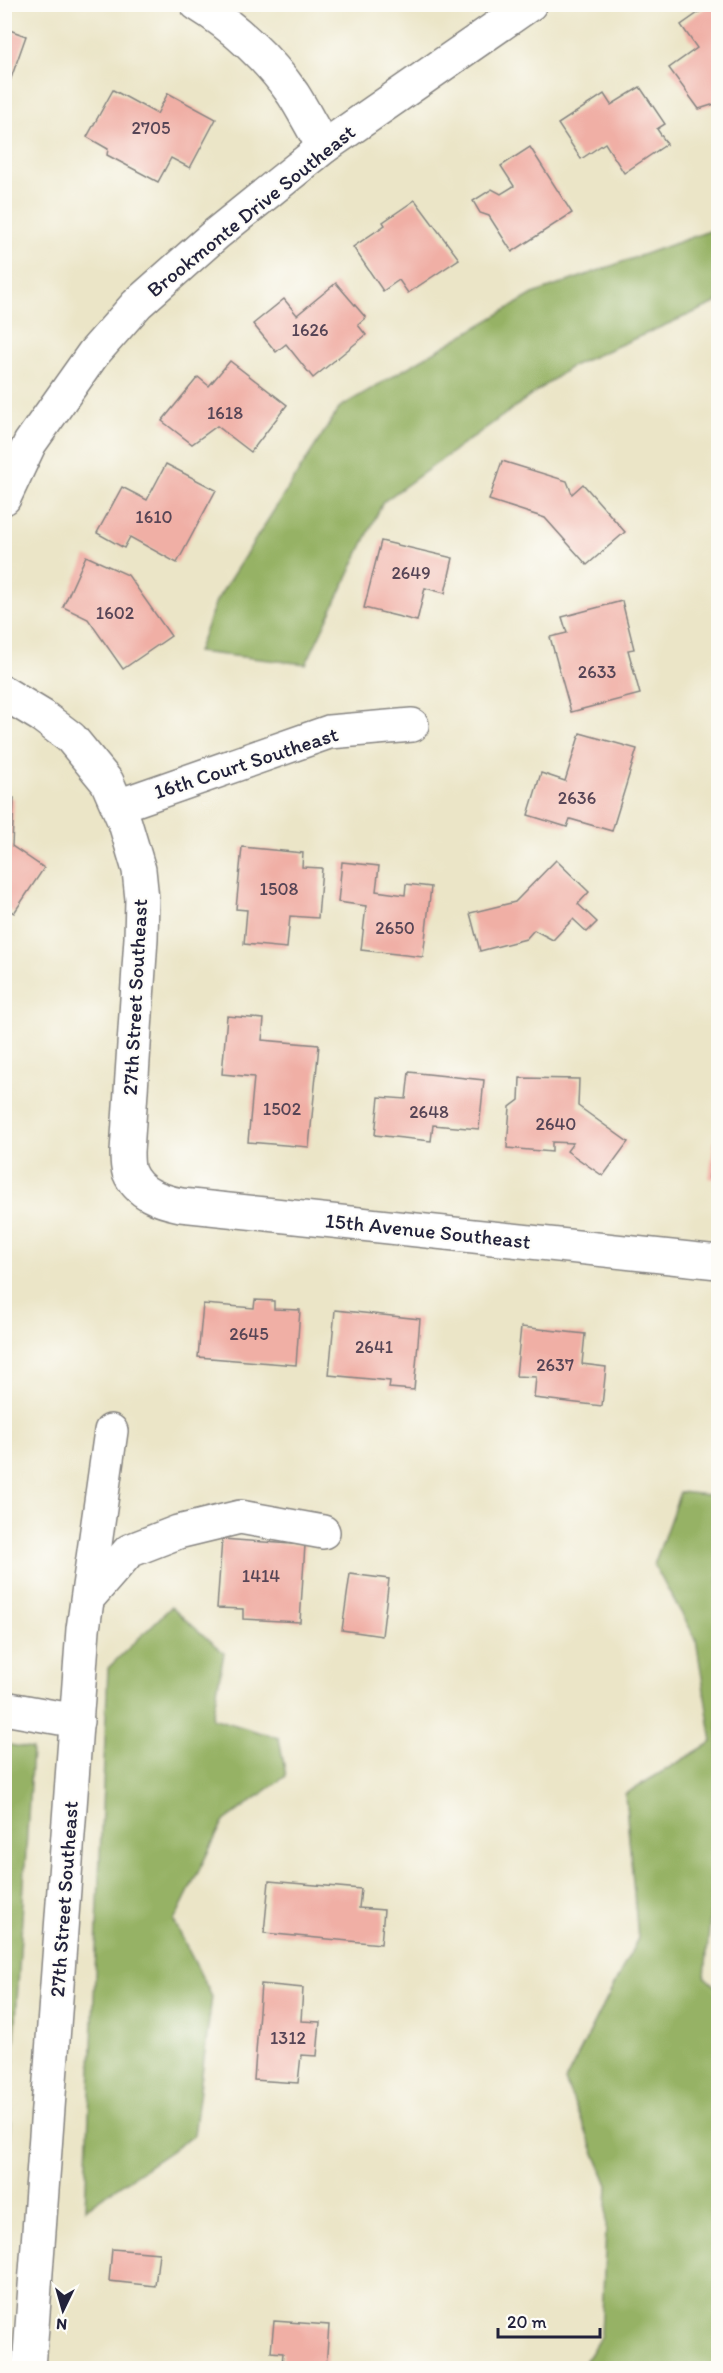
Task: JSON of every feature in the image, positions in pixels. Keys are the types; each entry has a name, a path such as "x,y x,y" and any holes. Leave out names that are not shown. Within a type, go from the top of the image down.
{"street":[{"path":"197,4 214,15 259,55 292,93 324,147"},
{"name":"Brookmonte Drive Southeast","path":"4,498 30,443 93,354 137,303 216,234 324,147 530,4"},
{"name":"27th Street Southeast","path":"4,693 42,716 71,738 107,782 125,823 139,870 142,899 127,1152 129,1172 142,1188"},
{"name":"16th Court Southeast","path":"118,806 329,732 412,725"},
{"name":"15th Avenue Southeast","path":"142,1188 158,1201 181,1205 718,1262"},
{"name":"27th Street Southeast","path":"29,2368 77,1721 88,1598 111,1431"},
{"path":"88,1598 129,1551 178,1532 240,1517 322,1532"},
{"path":"4,1708 77,1721"}],"green space":[{"path":"718,229 718,302 572,366 383,502 306,664 197,652 216,601 340,407 533,294"},
{"path":"680,1492 718,1496 718,1824 705,1977 718,1989 718,2368 581,2368 601,2336 608,2185 565,2081 638,1938 625,1794 712,1742 696,1639 654,1565"},
{"path":"171,1607 224,1653 212,1718 279,1738 286,1776 223,1822 174,1921 212,1997 194,2135 85,2209 108,1668"},
{"path":"4,1744 32,1749 5,2205"}],"building":[{"path":"711,4 718,4 718,103 699,109 669,68 697,48 681,25"},
{"path":"4,28 26,36 9,84 4,82"},
{"path":"640,87 665,124 657,129 667,144 624,173 605,143 581,159 558,124 604,94 611,105"},
{"path":"113,90 157,114 168,93 216,119 190,168 171,158 158,182 107,155 108,149 87,137"},
{"path":"530,147 572,213 512,252 489,216 480,213 473,201 492,189 501,194 514,186 501,166"},
{"path":"415,200 459,259 408,293 399,280 383,291 353,247"},
{"path":"336,283 366,318 358,325 366,335 313,378 286,344 276,352 253,324 284,299 297,315"},
{"path":"230,361 287,405 251,452 217,426 192,444 162,421 198,377 209,386"},
{"path":"502,461 567,481 572,494 583,484 625,532 587,565 545,518 489,500"},
{"path":"166,464 216,490 177,563 130,537 124,548 97,533 122,487 147,500"},
{"path":"381,541 453,558 445,593 425,588 417,621 364,608"},
{"path":"86,556 128,575 171,636 123,669 88,619 63,607"},
{"path":"622,601 634,649 628,650 640,694 571,712 550,637 567,633 562,617"},
{"path":"580,733 637,749 612,831 570,819 567,827 528,815 541,773 565,781"},
{"path":"4,798 14,798 12,846 44,868 14,913 4,907"},
{"path":"242,847 303,853 302,867 322,868 318,918 290,916 287,948 244,944 247,910 236,909"},
{"path":"556,860 589,892 578,904 597,922 587,932 573,919 553,940 534,930 526,939 480,951 470,913 515,902"},
{"path":"342,862 379,866 376,891 405,895 406,884 431,887 423,957 361,950 366,906 338,902"},
{"path":"227,1016 264,1019 262,1040 319,1045 309,1147 248,1142 254,1077 222,1074"},
{"path":"409,1072 484,1080 479,1129 433,1125 431,1141 375,1135 379,1097 406,1099"},
{"path":"520,1078 579,1079 578,1106 628,1142 603,1176 567,1151 573,1143 552,1142 552,1152 507,1148 510,1107 519,1100"},
{"path":"716,1125 718,1125 718,1180 709,1178"},
{"path":"255,1300 274,1301 274,1309 300,1310 296,1365 198,1357 203,1304 254,1308"},
{"path":"335,1310 420,1319 414,1390 389,1388 390,1381 329,1375"},
{"path":"521,1327 585,1334 582,1364 606,1367 602,1406 534,1398 536,1377 516,1376"},
{"path":"222,1539 305,1545 300,1622 243,1619 243,1609 217,1608"},
{"path":"350,1574 389,1579 382,1636 342,1630"},
{"path":"269,1881 361,1889 359,1908 384,1910 381,1944 264,1933"},
{"path":"261,1984 303,1988 301,2021 320,2022 317,2056 301,2055 298,2083 254,2080"},
{"path":"112,2249 159,2253 155,2286 109,2281"},
{"path":"274,2321 329,2325 326,2368 282,2364 283,2353 271,2352"}]}
